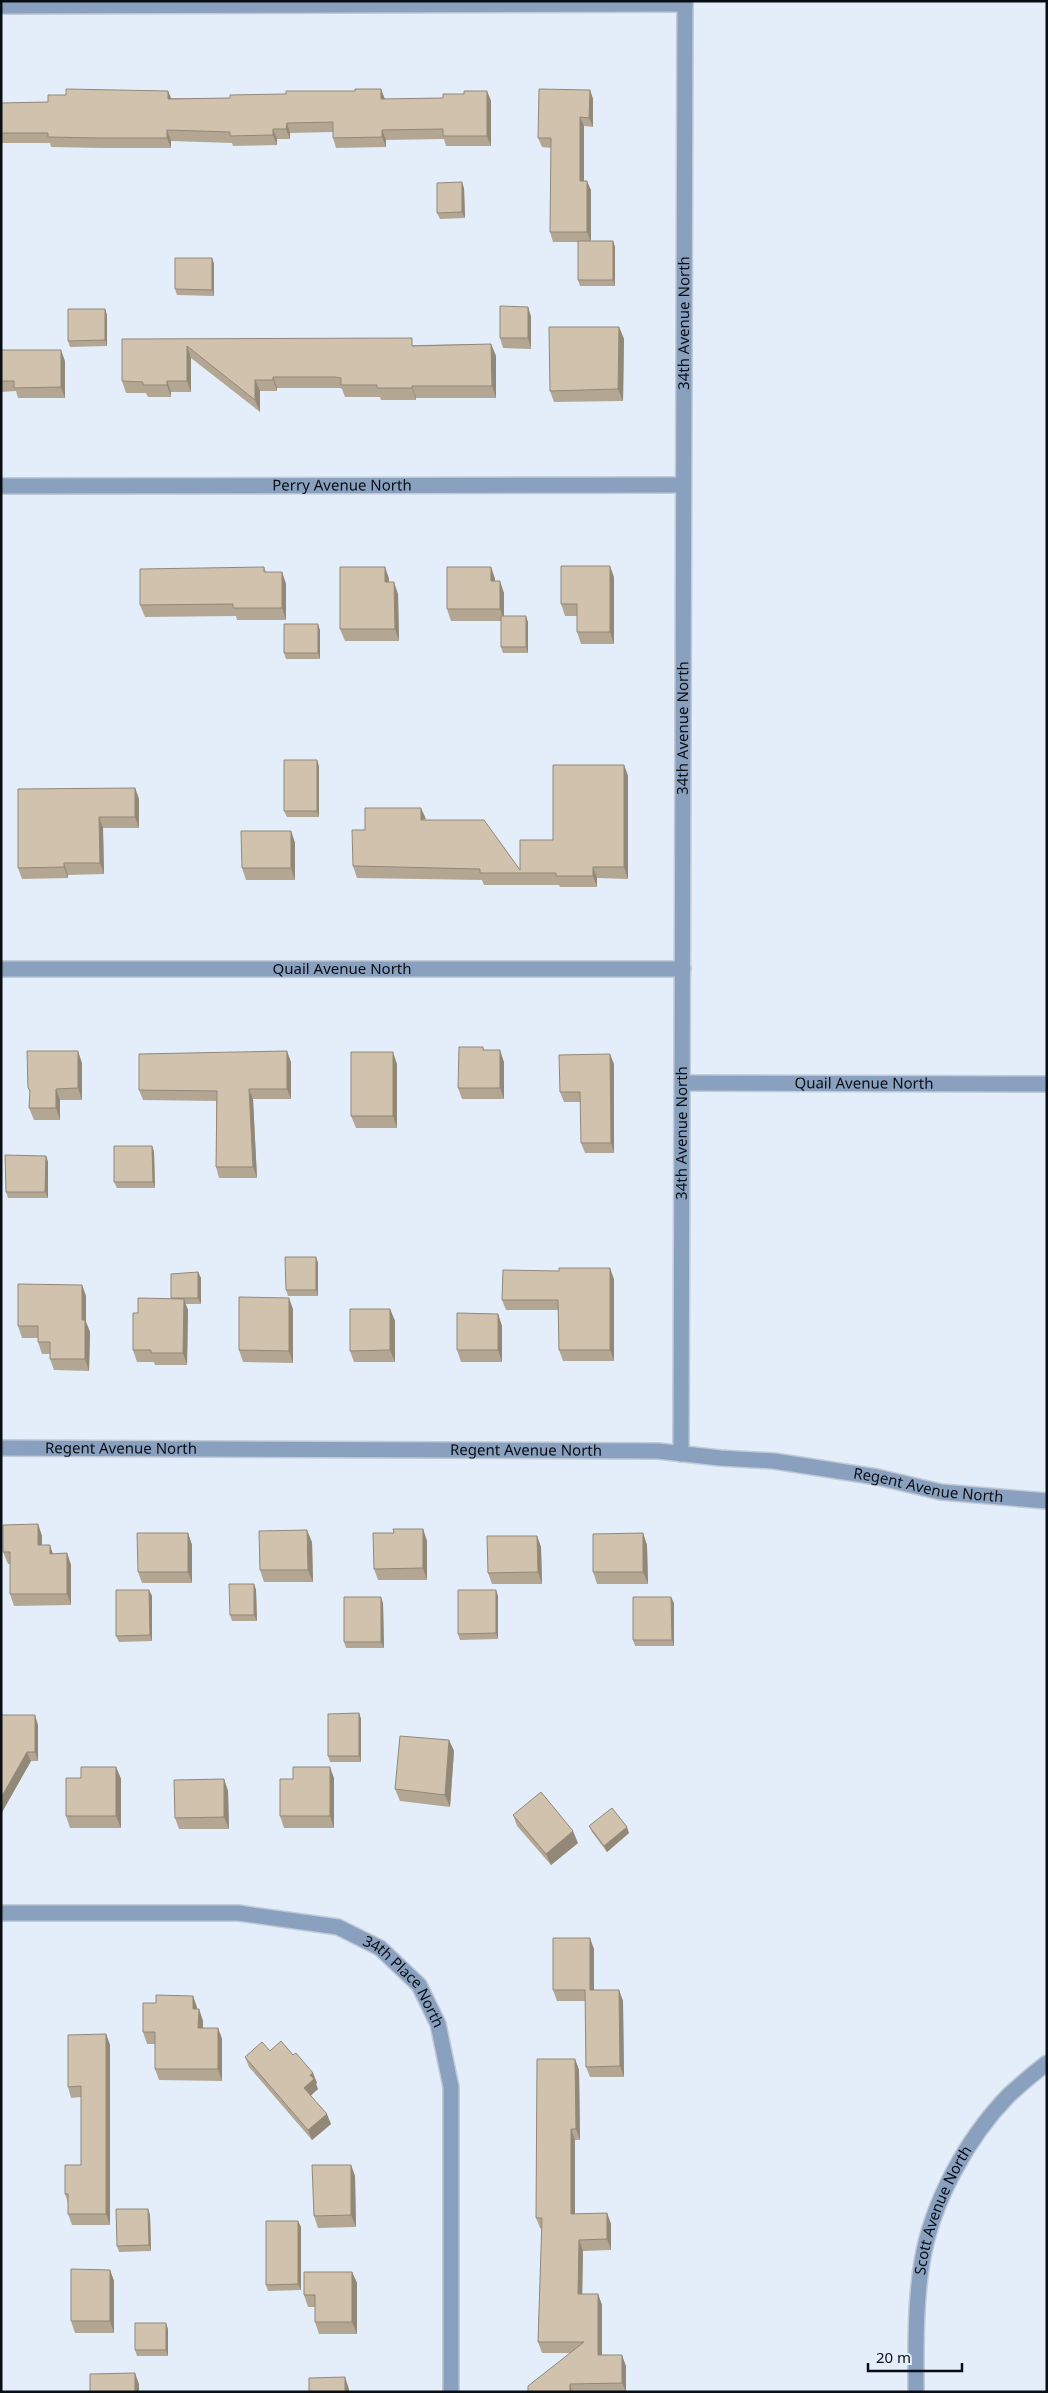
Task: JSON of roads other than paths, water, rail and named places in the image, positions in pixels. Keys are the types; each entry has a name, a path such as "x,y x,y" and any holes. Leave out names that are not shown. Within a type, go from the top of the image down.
{"street":[{"path":"1,6 685,2"},
{"name":"34th Avenue North","path":"681,1454 685,2"},
{"name":"Perry Avenue North","path":"1,486 683,485"},
{"name":"Quail Avenue North","path":"1,969 683,969"},
{"name":"Quail Avenue North","path":"683,1083 1047,1084"},
{"name":"Regent Avenue North","path":"1,1448 648,1451 774,1460 877,1477 941,1492 1047,1501"},
{"name":"34th Place North","path":"1,1913 238,1913 338,1926 380,1948 419,1985 438,2024 451,2087 451,2392"},
{"name":"Scott Avenue North","path":"916,2392 916,2323 922,2261 940,2200 970,2144 1009,2096 1047,2063"}]}
